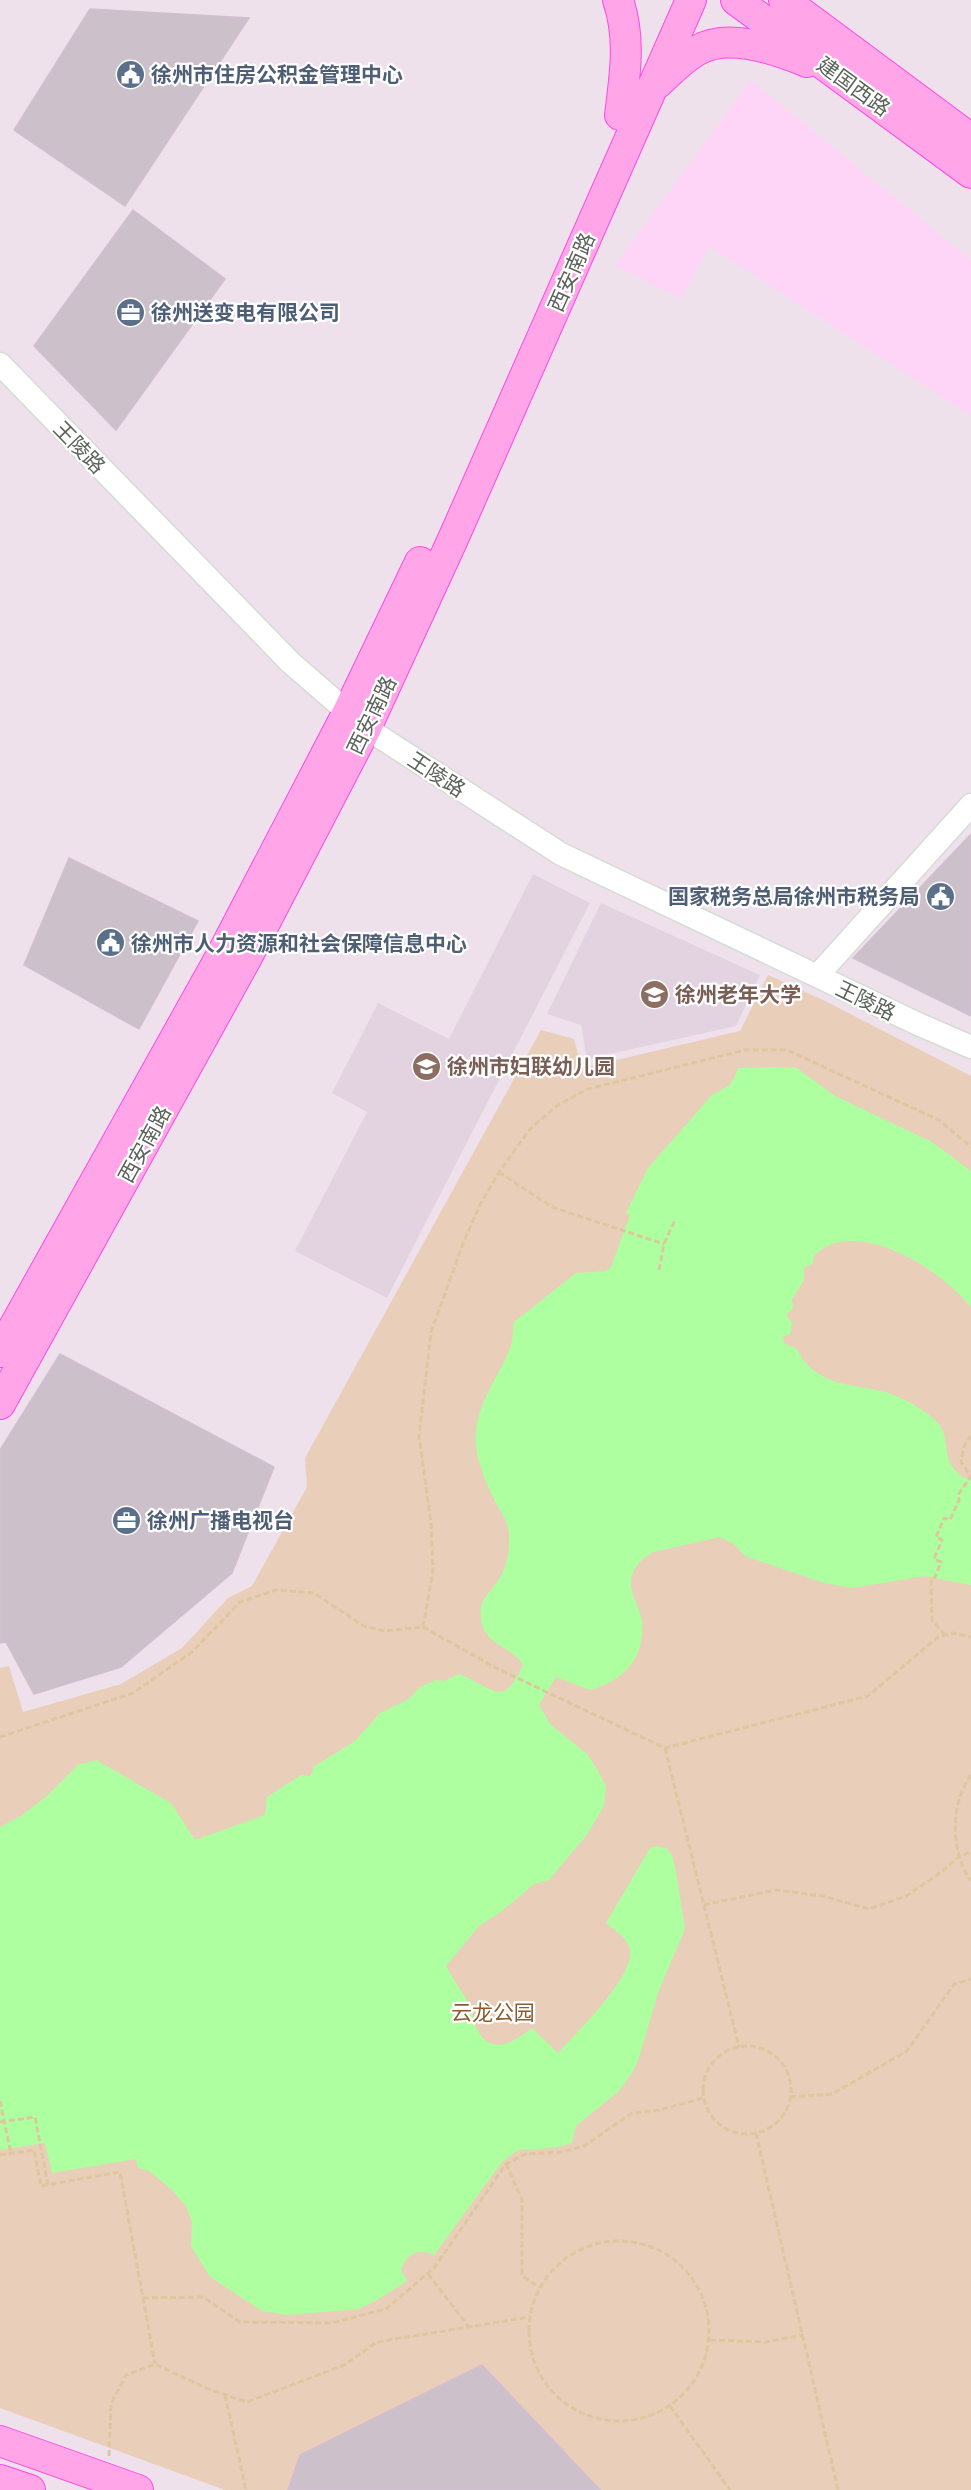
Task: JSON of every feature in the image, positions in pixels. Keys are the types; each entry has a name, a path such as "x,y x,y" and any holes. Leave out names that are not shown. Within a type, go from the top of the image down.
{"main road":[{"path":"618,0 626,31 627,60 620,115"},
{"name":"西安南路","path":"0,1404 246,959 357,720 435,530 670,0"},
{"name":"西安南路","path":"0,1353 221,956 357,720 453,539 691,0"},
{"name":"建国西路","path":"736,0 971,173"},
{"name":"建国西路","path":"784,0 971,139"},
{"path":"816,0 858,40 889,78"},
{"path":"651,88 700,48 725,42 788,54 841,76"},
{"path":"0,2441 138,2490"},
{"path":"0,2480 30,2490"}],"street":[{"name":"王陵路","path":"0,364 291,663 357,720 561,855 971,1047"},
{"path":"817,976 971,805"}],"path":[{"path":"423,1627 433,1571 431,1523 419,1436 431,1332 464,1241 480,1205 499,1172 530,1129 558,1105 588,1089 745,1050 787,1050 939,1120 971,1147"},
{"path":"499,1172 552,1208 664,1244"},
{"path":"659,1270 664,1244 675,1220"},
{"path":"945,1635 932,1620 931,1579 935,1577 941,1562 934,1559 942,1540 936,1537 944,1518 950,1520 959,1500 958,1495 971,1476 961,1462 964,1446 971,1436"},
{"path":"0,1737 133,1693 192,1652 240,1602 276,1590 314,1593 364,1626 384,1631 423,1627 496,1668 665,1748 868,1696 938,1637 953,1633 971,1637"},
{"path":"665,1748 739,2046"},
{"path":"971,1775 966,1782 956,1812 956,1844 966,1874 971,1881"},
{"path":"704,1905 774,1890 823,1896 869,1909 906,1896 960,1856 971,1852"},
{"path":"790,2097 832,2094 907,2051 954,1984 971,1979"},
{"path":"739,2046 754,2046 768,2051 780,2061 788,2074 790,2097 782,2118 770,2128 756,2133 742,2134 729,2130 713,2117 704,2098 705,2078 714,2060 725,2051 739,2046"},
{"path":"143,2298 203,2296 240,2322 332,2323 386,2309 434,2268 506,2163 525,2154 562,2152 584,2146 632,2113 660,2110 704,2098"},
{"path":"0,2101 2,2122 11,2154"},
{"path":"2,2122 35,2117 48,2185"},
{"path":"756,2133 838,2490"},
{"path":"0,2156 34,2150 41,2186 120,2172 155,2364"},
{"path":"506,2163 522,2200 522,2276 539,2287"},
{"path":"615,2240 646,2244 673,2258 695,2281 708,2309 710,2340 703,2368 687,2392 664,2411 637,2421 608,2422 579,2414 555,2397 538,2373 529,2346 529,2317 539,2287 558,2263 584,2247 615,2240"},
{"path":"428,2274 469,2326"},
{"path":"109,2459 111,2404 126,2375 155,2364 247,2403 344,2365 377,2342 529,2317"},
{"path":"710,2340 766,2342 803,2335"},
{"path":"225,2395 246,2490"},
{"path":"670,2406 730,2490"}],"shaded area":[{"path":"751,80 971,260 971,416 709,246 681,299 615,265"},
{"name":"徐州市妇联幼儿园","path":"533,874 590,903 387,1298 295,1251 367,1112 332,1093 378,1003 449,1039"},
{"name":"徐州老年大学","path":"601,903 760,975 736,1026 587,1059 581,1025 547,1014"},
{"name":"云龙公园","path":"795,1067 835,1096 932,1142 971,1171 971,1307 928,1269 891,1249 871,1243 852,1241 834,1243 814,1255 813,1264 804,1267 804,1280 792,1299 793,1308 786,1315 792,1322 790,1334 782,1337 785,1344 796,1348 812,1369 822,1376 843,1384 895,1395 922,1410 941,1427 952,1467 971,1481 971,1585 925,1576 852,1588 824,1583 745,1556 734,1544 720,1537 653,1552 641,1561 633,1572 631,1581 641,1617 642,1635 640,1647 630,1666 612,1681 590,1690 556,1677 539,1705 550,1724 587,1754 597,1769 606,1786 604,1806 586,1836 549,1880 534,1884 502,1911 479,1926 446,1966 472,2011 474,2023 480,2035 487,2041 493,2044 509,2043 532,2028 558,2053 602,2005 623,1975 629,1962 629,1946 621,1935 606,1923 650,1848 657,1846 666,1848 672,1855 676,1871 685,1929 659,1990 638,2061 632,2073 619,2091 576,2126 572,2143 553,2148 518,2150 502,2162 434,2255 418,2252 406,2260 401,2270 407,2281 359,2309 288,2315 262,2311 210,2277 191,2246 192,2222 186,2206 172,2190 149,2171 138,2168 136,2159 52,2173 45,2143 0,2150 0,1827 21,1816 48,1795 78,1765 96,1760 171,1803 195,1840 265,1815 267,1797 301,1775 310,1776 313,1767 355,1741 380,1713 409,1699 420,1687 436,1680 444,1681 459,1674 497,1692 509,1687 523,1665 519,1659 495,1642 485,1631 481,1608 485,1597 501,1576 505,1566 509,1531 483,1475 477,1454 476,1434 483,1404 511,1345 514,1322 576,1273 605,1271 611,1267 630,1215 626,1213 648,1168 712,1095 730,1085 739,1068"}],"green space":[{"name":"云龙公园","path":"768,975 825,1001 971,1076 971,2490 225,2490 0,2408 0,1668 9,1666 23,1712 121,1684 182,1648 228,1598 252,1586 307,1487 305,1458 541,1030 574,1039 582,1068 740,1031"}],"building":[{"name":"徐州市住房公积金管理中心","path":"90,9 249,18 125,206 14,130"},
{"name":"徐州送变电有限公司","path":"133,210 225,279 116,430 34,346"},
{"name":"国家税务总局徐州市税务局","path":"971,834 971,1016 853,958"},
{"name":"徐州市人力资源和社会保障信息中心","path":"69,858 198,921 139,1029 24,965"},
{"name":"徐州广播电视台","path":"60,1354 274,1467 232,1573 121,1667 34,1694 6,1642 0,1643 0,1450"},
{"path":"482,2365 600,2490 288,2490 300,2455"}],"place":[{"name":"徐州市住房公积金管理中心","path":"130,74"},
{"name":"徐州送变电有限公司","path":"130,312"},
{"name":"国家税务总局徐州市税务局","path":"941,896"},
{"name":"徐州市人力资源和社会保障信息中心","path":"110,943"},
{"name":"徐州老年大学","path":"654,994"},
{"name":"徐州市妇联幼儿园","path":"426,1066"},
{"name":"徐州广播电视台","path":"126,1520"}]}
